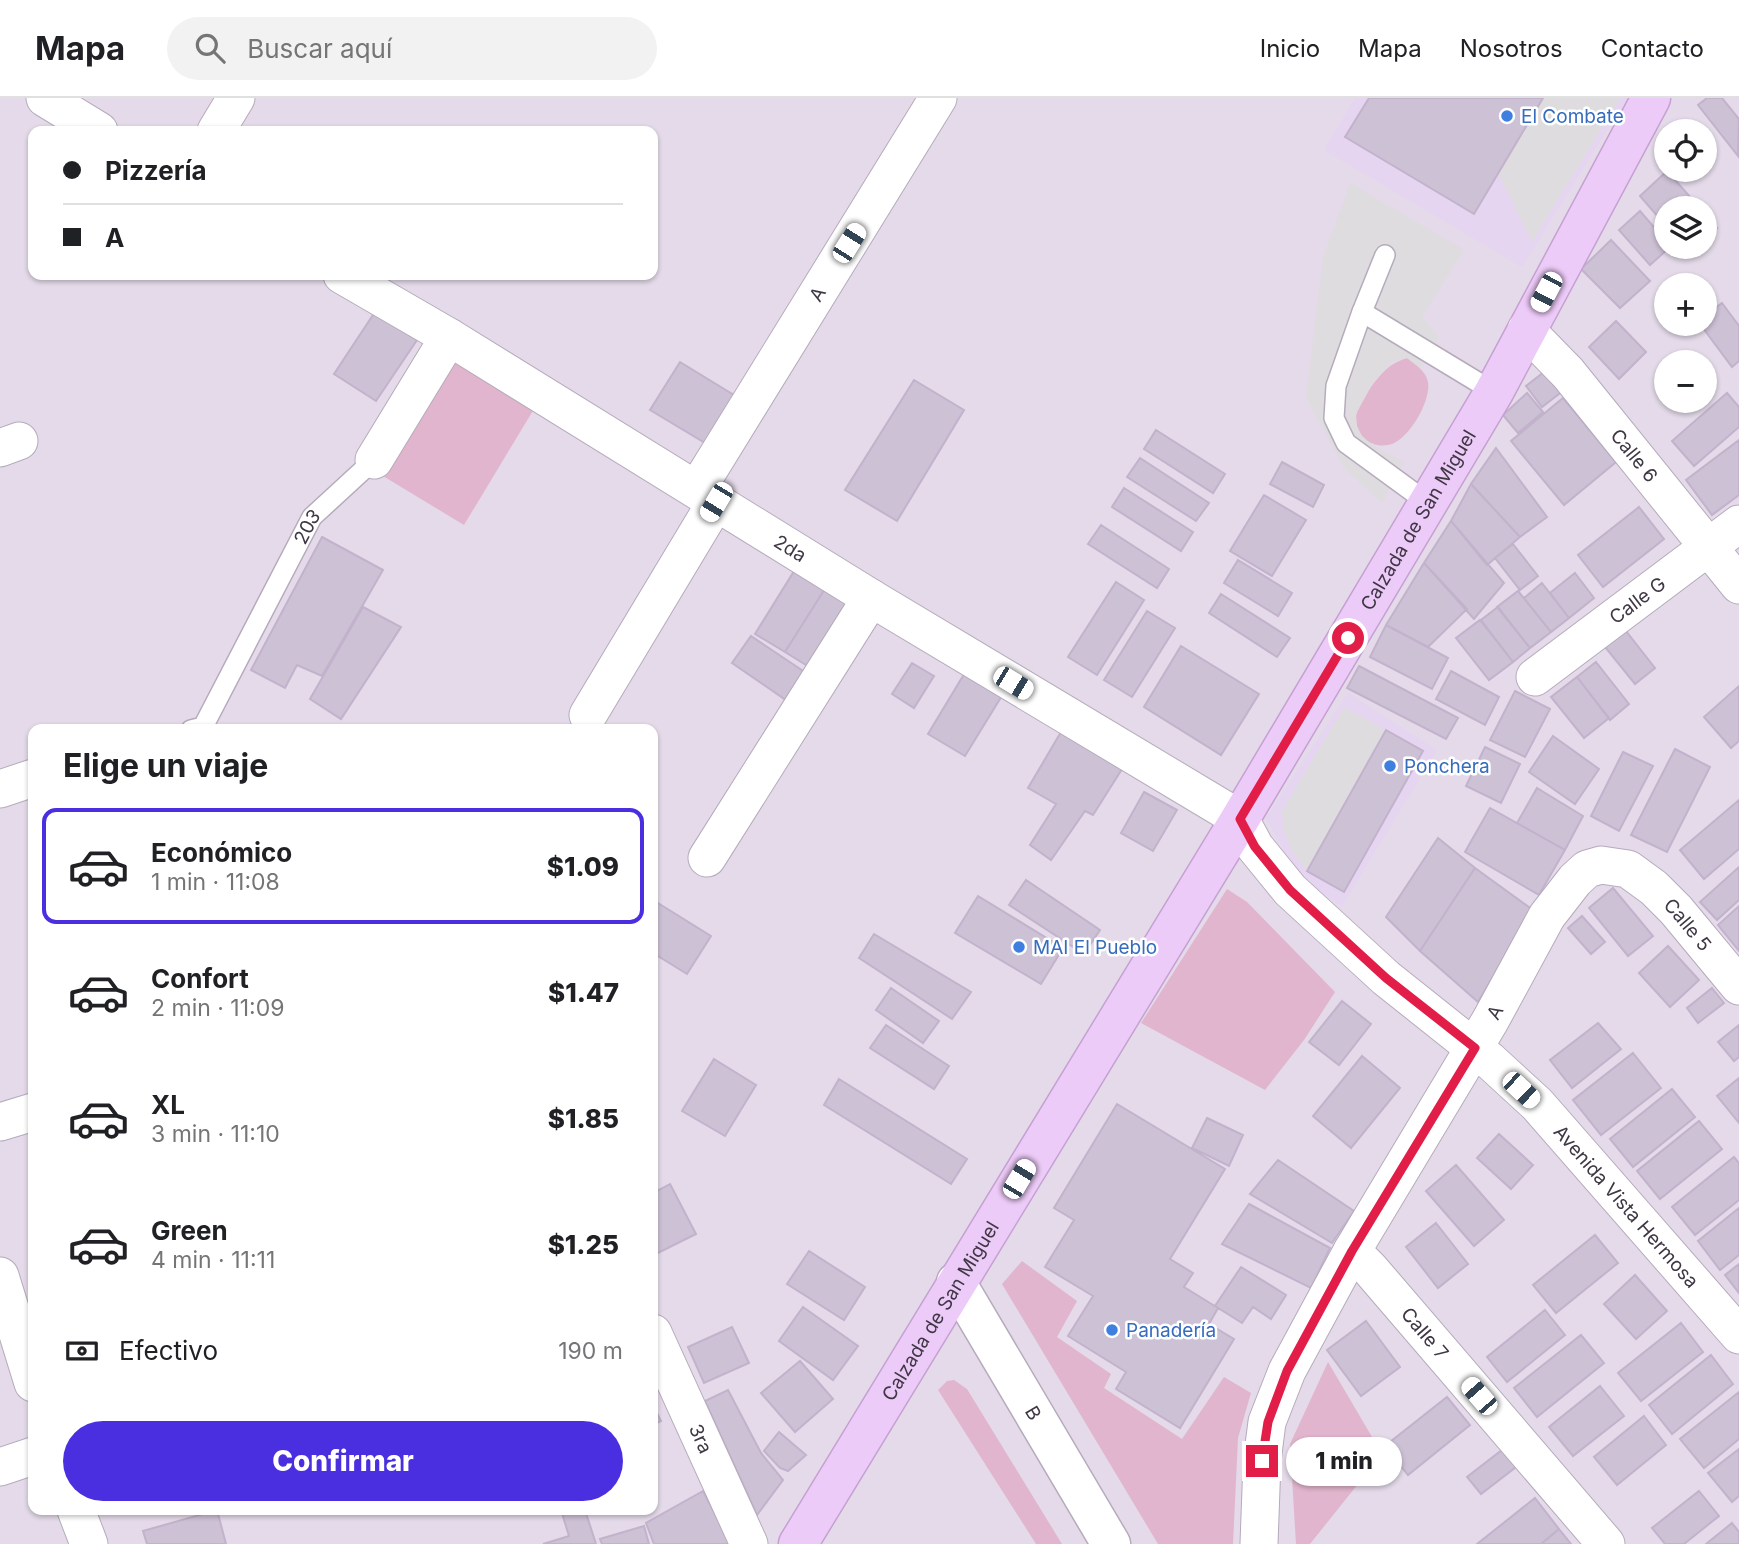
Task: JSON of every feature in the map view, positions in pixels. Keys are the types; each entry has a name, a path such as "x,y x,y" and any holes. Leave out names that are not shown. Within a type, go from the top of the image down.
{"main road":[{"name":"Calzada de San Miguel","path":"798,1544 1240,819 1494,392 1651,98"}],"street":[{"path":"44,98 91,126"},
{"path":"219,126 236,98"},
{"name":"A","path":"588,715 707,495 937,98"},
{"name":"2da","path":"351,280 449,337 871,598 1240,819"},
{"name":"Calle 6","path":"1526,330 1568,373 1739,585"},
{"name":"203","path":"374,460 449,337"},
{"name":"Calle G","path":"1535,677 1739,524"},
{"path":"707,858 871,598"},
{"path":"0,789 28,780"},
{"name":"Avenida Vista Hermosa","path":"1240,819 1255,847 1290,890 1386,978 1475,1048 1537,1104 1739,1335"},
{"name":"A","path":"1259,1544 1262,1461 1275,1397 1352,1251 1475,1048 1547,916 1574,880 1587,869 1601,865 1628,869"},
{"name":"Calle 5","path":"1628,869 1654,888 1676,910 1739,986"},
{"path":"0,1122 28,1114"},
{"name":"Calle 7","path":"1352,1251 1606,1544"},
{"path":"0,1276 28,1367"},
{"name":"B","path":"956,1282 1111,1544"},
{"name":"3ra","path":"658,1344 749,1544"},
{"path":"0,1467 28,1458"},
{"path":"78,1515 89,1544"}],"lane":[{"path":"1385,256 1336,386 1334,418 1346,443 1428,503"},
{"path":"1362,312 1494,392"},
{"name":"203","path":"205,724 312,517 374,460"}],"shaded area":[{"path":"0,98 1739,98 1739,1544 0,1544"},
{"path":"1355,98 1627,98 1522,267 1324,150"},
{"path":"1543,98 1620,98 1532,242 1498,173"},
{"path":"1350,183 1464,250 1422,317 1439,337 1420,368 1407,358 1392,362 1371,386 1356,414 1357,426 1362,436 1404,463 1382,503 1345,469 1306,398 1323,258"},
{"path":"450,353 537,404 464,525 378,473"},
{"path":"1407,358 1420,368 1427,378 1428,390 1423,408 1399,440 1385,445 1372,443 1358,430 1357,411 1377,378 1393,364"},
{"path":"1348,693 1437,750 1342,906 1318,891 1292,865 1266,818"},
{"path":"1344,707 1386,730 1307,871 1293,854 1284,831 1282,811"},
{"path":"1227,889 1247,902 1335,992 1304,1040 1265,1090 1141,1023"},
{"path":"1022,1261 1077,1301 1057,1337 1111,1374 1104,1388 1182,1439 1224,1377 1251,1393 1238,1438 1233,1544 1158,1544 1002,1284"},
{"path":"1328,1362 1382,1454 1310,1544 1296,1544 1290,1444"},
{"path":"954,1380 967,1389 1062,1544 1036,1544 938,1390 947,1381"}],"building":[{"path":"1369,98 1543,98 1474,214 1345,137"},
{"path":"1707,98 1722,98 1739,119 1738,156 1717,129 1717,119 1709,119 1698,105"},
{"path":"1655,182 1677,182 1689,196 1654,196 1654,212 1640,196"},
{"path":"1640,211 1654,227 1654,259 1657,259 1650,265 1619,230"},
{"path":"1611,240 1650,281 1620,308 1581,269"},
{"path":"1722,303 1739,326 1739,361 1732,367 1709,336 1717,336 1717,307"},
{"path":"375,312 417,340 376,401 334,374"},
{"path":"1616,321 1646,352 1619,379 1589,347"},
{"path":"680,362 734,395 705,443 650,410"},
{"path":"1548,369 1564,390 1542,407 1526,386"},
{"path":"914,380 964,410 897,521 845,490"},
{"path":"1527,393 1543,412 1518,433 1503,415"},
{"path":"1727,393 1739,407 1739,427 1694,466 1672,441 1704,413 1717,413 1717,402"},
{"path":"1563,398 1616,462 1564,505 1511,441"},
{"path":"1156,430 1225,474 1213,493 1144,449"},
{"path":"1739,440 1739,495 1712,515 1686,480"},
{"path":"1496,448 1547,517 1520,537 1471,484"},
{"path":"1140,458 1209,503 1196,521 1127,477"},
{"path":"1282,462 1324,485 1313,507 1270,484"},
{"path":"1471,484 1520,537 1487,565 1451,521"},
{"path":"1124,488 1193,532 1181,551 1112,507"},
{"path":"1264,495 1306,520 1272,576 1230,551"},
{"path":"1639,507 1664,539 1603,587 1578,555"},
{"path":"1451,521 1504,583 1474,619 1424,563"},
{"path":"1101,525 1169,569 1157,588 1088,544"},
{"path":"322,537 383,570 322,676 297,665 285,688 251,670"},
{"path":"1513,544 1538,576 1520,590 1495,558"},
{"path":"1238,560 1292,593 1278,616 1224,583"},
{"path":"1424,563 1467,609 1428,647 1386,625"},
{"path":"796,568 826,587 785,652 755,634"},
{"path":"1575,573 1594,598 1569,618 1550,593"},
{"path":"1116,582 1144,600 1097,675 1068,657"},
{"path":"1542,583 1569,618 1551,632 1524,598"},
{"path":"826,587 855,605 814,670 785,652"},
{"path":"1518,591 1551,632 1530,648 1497,607"},
{"path":"1221,594 1290,638 1277,657 1209,613"},
{"path":"363,607 401,627 341,719 310,699"},
{"path":"1498,607 1530,648 1513,662 1481,620"},
{"path":"1147,611 1175,628 1132,697 1104,680"},
{"path":"1480,620 1513,662 1489,680 1456,638"},
{"path":"1386,625 1448,658 1432,689 1370,657"},
{"path":"1626,631 1655,668 1635,684 1605,647"},
{"path":"751,636 812,677 793,705 732,663"},
{"path":"1181,646 1259,694 1221,755 1144,707"},
{"path":"1596,662 1629,704 1610,720 1577,677"},
{"path":"912,663 934,676 914,708 892,694"},
{"path":"1359,666 1458,718 1446,739 1347,688"},
{"path":"966,671 1003,694 965,756 928,734"},
{"path":"1451,671 1499,697 1485,725 1436,699"},
{"path":"1577,677 1609,718 1584,738 1551,697"},
{"path":"1739,686 1739,741 1731,748 1704,717"},
{"path":"1515,691 1550,709 1525,757 1490,740"},
{"path":"1386,730 1423,751 1344,892 1307,871"},
{"path":"1061,732 1122,769 1093,815 1085,811 1051,860 1030,845 1056,804 1028,788"},
{"path":"1553,736 1599,769 1575,804 1529,772"},
{"path":"1485,747 1520,764 1501,803 1466,786"},
{"path":"1675,749 1710,767 1667,852 1631,835"},
{"path":"1623,752 1653,766 1619,831 1591,816"},
{"path":"1537,788 1583,816 1565,850 1517,823"},
{"path":"1144,792 1177,810 1153,851 1121,833"},
{"path":"1739,800 1739,849 1704,879 1680,850"},
{"path":"1490,808 1565,850 1539,895 1465,852"},
{"path":"1438,838 1475,868 1420,951 1386,917"},
{"path":"1739,867 1739,900 1717,920 1700,902"},
{"path":"1475,868 1533,910 1478,1002 1420,951"},
{"path":"1026,880 1100,930 1084,954 1009,905"},
{"path":"1613,888 1653,936 1628,956 1589,908"},
{"path":"978,896 1063,948 1041,984 955,933"},
{"path":"658,903 711,936 687,974 658,956"},
{"path":"1739,906 1739,951 1718,925"},
{"path":"1582,916 1605,942 1591,954 1568,928"},
{"path":"874,934 971,992 952,1019 859,958"},
{"path":"1668,946 1699,980 1670,1007 1639,973"},
{"path":"891,988 939,1021 923,1043 876,1010"},
{"path":"1712,988 1724,1003 1698,1023 1687,1008"},
{"path":"1342,1001 1371,1024 1339,1065 1309,1042"},
{"path":"1598,1023 1621,1049 1572,1088 1550,1060"},
{"path":"886,1025 949,1066 934,1089 870,1048"},
{"path":"1739,1025 1739,1057 1734,1061 1718,1042"},
{"path":"1633,1053 1661,1088 1601,1135 1573,1100"},
{"path":"1362,1056 1400,1088 1351,1148 1313,1116"},
{"path":"714,1059 756,1085 725,1136 682,1111"},
{"path":"1739,1078 1739,1123 1717,1096"},
{"path":"839,1079 967,1159 951,1184 824,1105"},
{"path":"1672,1089 1695,1117 1633,1167 1610,1139"},
{"path":"1117,1104 1225,1169 1170,1259 1193,1273 1184,1287 1218,1308 1209,1324 1234,1339 1180,1428 1116,1389 1126,1372 1068,1336 1093,1296 1045,1267 1074,1220 1054,1208"},
{"path":"1207,1118 1243,1135 1229,1166 1192,1148"},
{"path":"1699,1121 1722,1149 1660,1199 1637,1171"},
{"path":"1499,1134 1533,1165 1511,1189 1477,1158"},
{"path":"1734,1157 1739,1163 1739,1200 1695,1235 1672,1207"},
{"path":"1278,1160 1354,1211 1332,1243 1250,1194"},
{"path":"1456,1165 1504,1220 1474,1246 1426,1191"},
{"path":"670,1184 696,1234 658,1253 658,1190"},
{"path":"1249,1204 1330,1248 1311,1288 1222,1244"},
{"path":"1739,1208 1739,1255 1720,1270 1698,1241"},
{"path":"1436,1223 1468,1264 1438,1288 1406,1247"},
{"path":"1595,1235 1618,1263 1556,1313 1533,1285"},
{"path":"809,1251 865,1287 844,1320 787,1284"},
{"path":"1739,1264 1739,1293 1725,1275"},
{"path":"1241,1267 1286,1295 1271,1319 1253,1307 1242,1323 1215,1306"},
{"path":"1635,1275 1667,1311 1636,1339 1604,1304"},
{"path":"803,1307 858,1346 833,1380 779,1341"},
{"path":"1545,1310 1565,1335 1507,1382 1487,1357"},
{"path":"1366,1321 1400,1367 1361,1396 1327,1350"},
{"path":"1681,1323 1703,1352 1641,1401 1618,1373"},
{"path":"732,1327 749,1363 704,1383 688,1347"},
{"path":"1581,1335 1604,1363 1537,1417 1514,1388"},
{"path":"1711,1355 1733,1384 1672,1434 1649,1405"},
{"path":"800,1361 833,1399 795,1432 761,1393"},
{"path":"1600,1386 1624,1416 1573,1456 1549,1427"},
{"path":"728,1390 761,1453 783,1480 757,1515 705,1401"},
{"path":"1739,1392 1739,1439 1704,1468 1680,1439"},
{"path":"1447,1397 1470,1425 1408,1475 1385,1446"},
{"path":"1644,1416 1666,1445 1617,1485 1594,1457"},
{"path":"779,1432 806,1455 788,1471 780,1468 764,1451"},
{"path":"1739,1449 1739,1496 1732,1502 1708,1473"},
{"path":"1502,1450 1516,1467 1481,1494 1467,1477"},
{"path":"703,1491 731,1544 654,1544 646,1523"},
{"path":"1699,1491 1719,1516 1684,1544 1665,1544 1652,1528"},
{"path":"1535,1498 1559,1529 1541,1544 1477,1544"},
{"path":"199,1515 218,1515 226,1544 147,1544 143,1531"},
{"path":"563,1515 587,1515 596,1544 543,1544 569,1536"},
{"path":"1732,1523 1739,1532 1739,1544 1706,1544"},
{"path":"644,1526 649,1544 602,1544 600,1539"},
{"path":"1559,1529 1571,1544 1541,1544"}],"place":[{"name":"El Combate","path":"1507,116"},
{"name":"Ponchera","path":"1390,766"},
{"name":"MAI El Pueblo","path":"1019,947"},
{"name":"Panadería","path":"1112,1330"}],"route":[{"path":"1262,1461 1268,1422 1275,1397 1287,1371 1352,1251 1475,1048 1386,978 1290,890 1255,847 1240,819 1348,638"}]}
